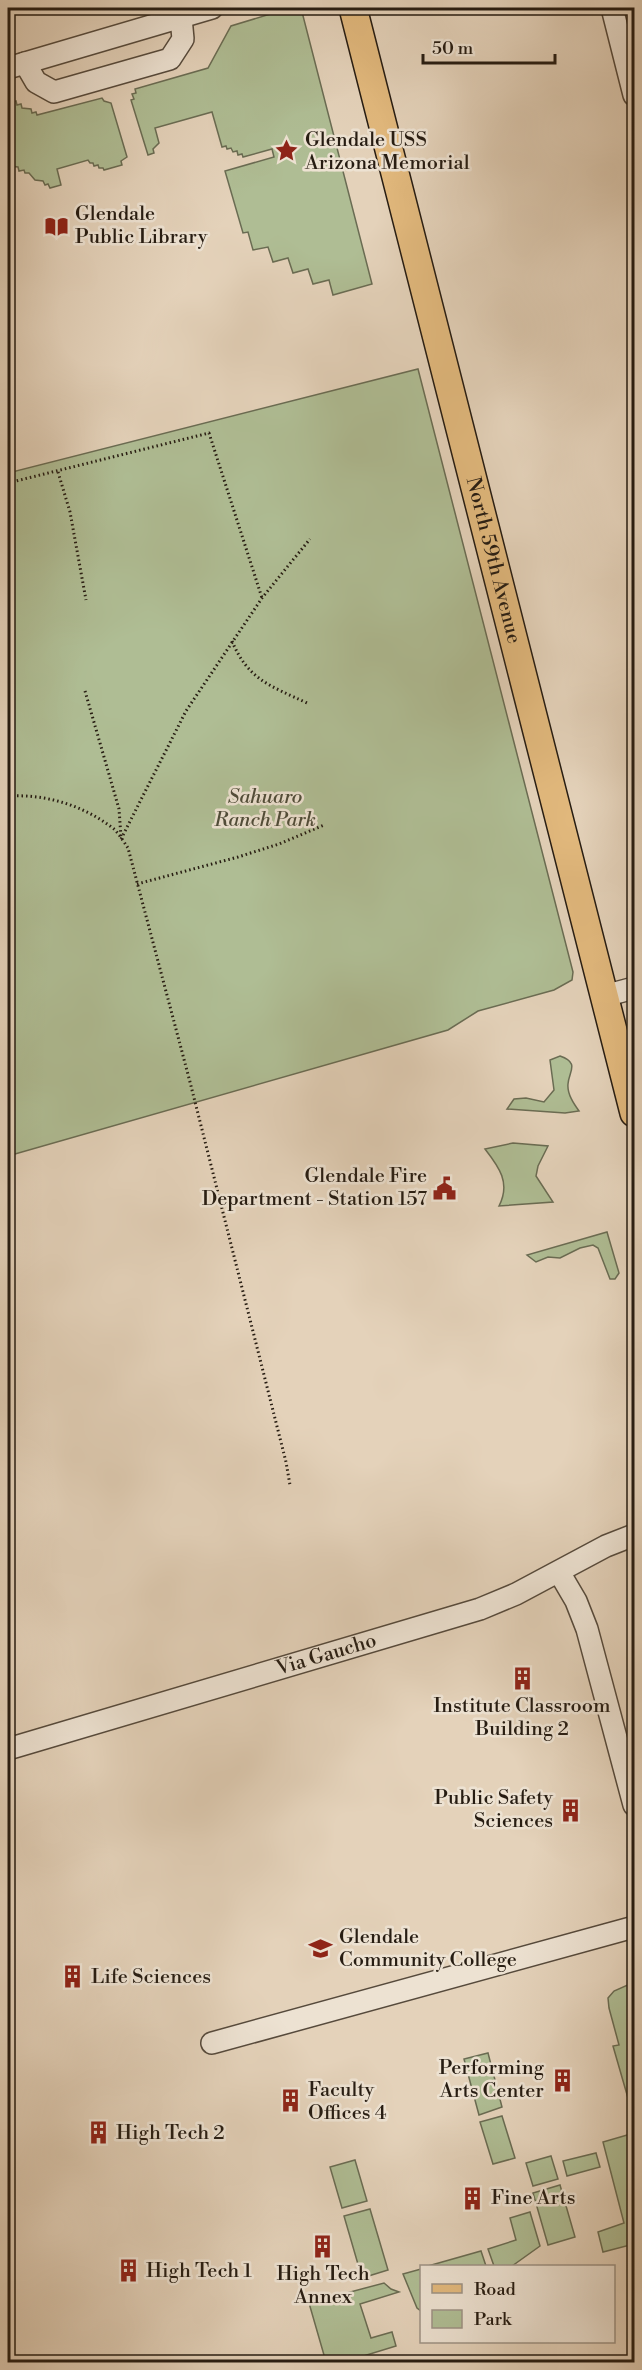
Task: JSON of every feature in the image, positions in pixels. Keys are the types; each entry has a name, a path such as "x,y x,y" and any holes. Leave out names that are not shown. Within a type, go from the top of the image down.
{"main road":[{"name":"North 59th Avenue","path":"353,8 634,1113"}],"street":[{"path":"16,66 212,8"},
{"path":"612,8 634,95"},
{"path":"16,66 36,82 54,92 170,59 183,39 181,18"},
{"path":"604,996 634,988"},
{"name":"Via Gaucho","path":"8,1749 480,1609 516,1594 606,1546 634,1535"},
{"path":"559,1572 576,1601 587,1629 634,1805"},
{"path":"213,2043 634,1927"}],"path":[{"path":"8,483 209,433 262,598"},
{"path":"58,472 70,512 86,600"},
{"path":"121,839 186,711 262,598 310,539"},
{"path":"232,641 240,661 259,679 307,703"},
{"path":"85,691 119,808 121,839"},
{"path":"8,796 30,795 60,801 89,814 115,830 128,848 190,1082 290,1485"},
{"path":"138,884 279,844 324,825"}],"green space":[{"path":"290,8 301,8 372,284 333,295 329,280 313,284 308,269 293,273 288,258 273,262 268,247 253,250 248,232 243,233 225,171 274,157 272,149 243,157 242,154 238,155 237,151 233,152 231,148 222,147 212,112 155,128 159,143 153,149 154,153 148,155 131,100 134,99 132,94 136,93 135,89 208,68 231,26"},
{"path":"11,98 12,102 16,101 17,105 21,104 22,108 31,109 32,113 36,112 37,115 102,98 111,103 127,157 121,161 122,165 104,170 98,165 94,166 88,160 57,169 61,185 50,188 48,184 45,185 43,181 35,180 24,170 19,171 18,167 9,166 8,99"},
{"name":"Sahuaro Ranch Park","path":"418,369 573,972 572,980 554,990 478,1011 448,1030 8,1156 8,473"},
{"path":"560,1056 572,1065 568,1088 571,1099 579,1111 565,1113 507,1109 514,1099 526,1098 544,1102 554,1090 550,1060"},
{"path":"513,1143 548,1146 538,1166 536,1176 553,1202 499,1206 504,1183 499,1169 485,1149"},
{"path":"607,1232 619,1273 615,1279 610,1279 598,1248 593,1245 580,1248 560,1258 548,1257 536,1262 527,1255"},
{"path":"634,1984 634,2119 613,2046 619,2045 608,1998 614,1991"},
{"path":"488,2053 502,2107 479,2115 464,2059"},
{"path":"502,2116 515,2158 493,2164 480,2122"},
{"path":"634,2133 634,2244 603,2252 598,2232 624,2223 603,2142"},
{"path":"596,2153 600,2167 567,2176 563,2161"},
{"path":"551,2156 558,2179 533,2186 526,2163"},
{"path":"355,2160 367,2201 342,2208 330,2167"},
{"path":"560,2185 575,2237 548,2245 533,2193"},
{"path":"370,2209 388,2270 362,2278 344,2216"},
{"path":"530,2212 540,2246 513,2265 494,2265 488,2249 516,2240 510,2218"},
{"path":"481,2251 486,2265 432,2265"},
{"path":"420,2270 420,2310 417,2308 403,2274"},
{"path":"384,2283 399,2292 360,2304 371,2338 392,2332 396,2346 344,2362 326,2362 309,2303"}],"place":[{"name":"Glendale USS Arizona Memorial","path":"287,151"},
{"name":"Glendale Public Library","path":"57,226"},
{"name":"Glendale Fire Department - Station 157","path":"445,1188"},
{"name":"Institute Classroom Building 2","path":"522,1678"},
{"name":"Public Safety Sciences","path":"571,1810"},
{"name":"Glendale Community College","path":"321,1949"},
{"name":"Life Sciences","path":"73,1977"},
{"name":"Performing Arts Center","path":"562,2080"},
{"name":"Faculty Offices 4","path":"290,2101"},
{"name":"High Tech 2","path":"98,2133"},
{"name":"Fine Arts","path":"473,2198"},
{"name":"High Tech Annex","path":"323,2247"},
{"name":"High Tech 1","path":"128,2271"}]}
